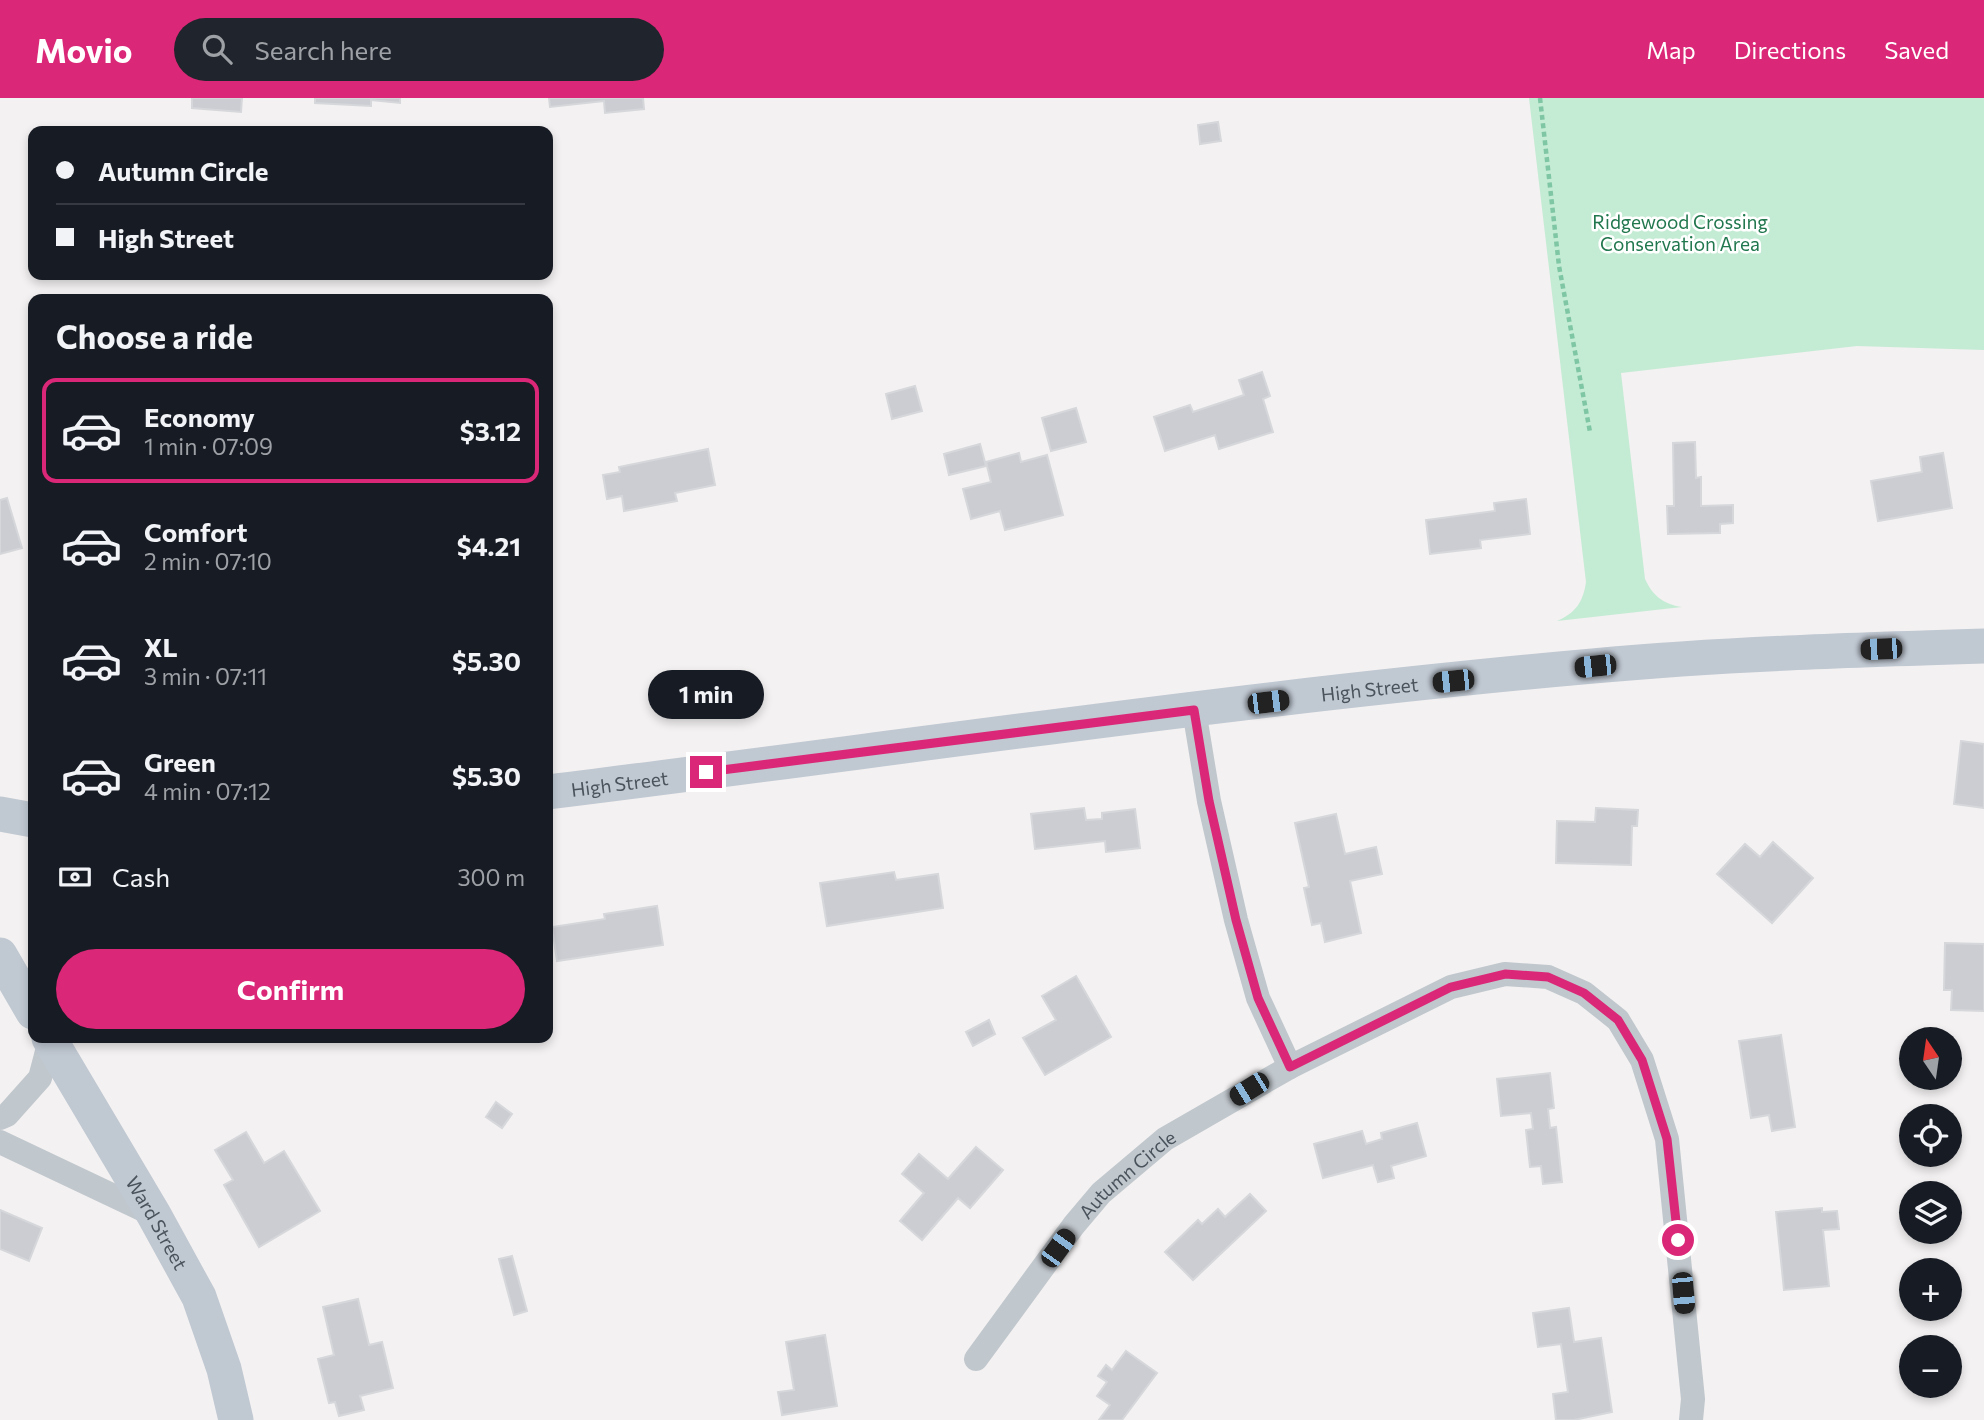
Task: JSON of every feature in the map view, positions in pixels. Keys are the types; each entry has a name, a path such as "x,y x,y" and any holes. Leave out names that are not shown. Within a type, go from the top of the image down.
{"main road":[{"name":"High Street","path":"553,791 1194,710 1595,666 1744,655 1984,646"},
{"path":"0,814 28,819"},
{"name":"Ward Street","path":"0,955 28,1003"},
{"name":"Ward Street","path":"52,1043 154,1215 199,1297 225,1369 236,1420"}],"street":[{"path":"1194,710 1209,801 1236,920 1258,998 1290,1067"},
{"name":"Autumn Circle","path":"976,1359 1074,1225 1101,1193 1165,1139 1290,1067 1451,987 1505,974 1548,977 1584,993 1618,1020 1642,1060 1667,1139 1693,1399 1691,1420"},
{"path":"0,1118 7,1115 40,1077 44,1043"},
{"path":"0,1142 154,1215"}],"path":[{"path":"1540,98 1559,266 1590,432"}],"green space":[{"name":"Ridgewood Crossing Conservation Area","path":"1529,98 1984,98 1984,350 1857,346 1621,373 1645,579 1659,598 1682,607 1557,621 1577,606 1583,596 1586,582"}],"building":[{"path":"192,98 242,98 241,112 192,108"},
{"path":"315,98 400,98 400,103 371,100 371,106 315,103"},
{"path":"549,98 643,98 644,109 605,113 604,101 550,107"},
{"path":"1218,122 1221,141 1200,144 1198,125"},
{"path":"1262,372 1270,396 1263,399 1273,432 1219,449 1215,435 1165,451 1154,417 1190,405 1193,412 1244,395 1239,380"},
{"path":"915,386 922,411 892,419 886,394"},
{"path":"1076,408 1086,442 1051,451 1042,418"},
{"path":"1695,442 1696,478 1701,477 1701,506 1733,505 1733,523 1720,524 1720,533 1668,534 1667,506 1674,506 1673,443"},
{"path":"980,444 986,466 949,475 944,454"},
{"path":"708,449 715,485 675,493 677,501 624,511 622,496 607,499 603,475 620,472 619,467"},
{"path":"1019,453 1021,462 1047,455 1063,515 1005,530 1000,511 971,519 963,489 991,482 986,462"},
{"path":"1943,453 1952,508 1878,521 1871,481 1922,472 1920,457"},
{"path":"7,498 22,548 0,554 0,500"},
{"path":"1526,499 1530,534 1480,540 1481,548 1430,554 1426,520 1495,511 1494,503"},
{"path":"1961,741 1984,744 1984,808 1954,804"},
{"path":"1084,808 1086,820 1102,819 1102,813 1135,809 1140,848 1106,852 1105,841 1035,849 1031,814"},
{"path":"1596,808 1638,810 1637,826 1632,826 1631,865 1556,863 1557,821 1595,822"},
{"path":"1336,814 1345,854 1376,847 1382,874 1350,881 1361,933 1325,942 1321,923 1312,925 1304,888 1309,887 1295,823"},
{"path":"1773,842 1813,878 1772,923 1717,874 1745,844 1760,857"},
{"path":"894,872 896,880 938,874 943,908 827,926 820,883"},
{"path":"657,906 663,945 557,961 553,927 605,919 604,914"},
{"path":"1945,943 1984,944 1984,1011 1951,1010 1952,990 1944,990"},
{"path":"1076,976 1111,1037 1045,1075 1023,1038 1056,1020 1042,996"},
{"path":"989,1020 995,1034 973,1046 966,1032"},
{"path":"1781,1035 1795,1127 1772,1131 1769,1115 1751,1118 1739,1041"},
{"path":"1550,1073 1554,1108 1548,1109 1550,1128 1556,1127 1562,1182 1543,1184 1541,1166 1530,1167 1526,1130 1533,1129 1531,1113 1501,1116 1497,1079"},
{"path":"496,1102 512,1114 502,1128 486,1117"},
{"path":"1417,1123 1426,1156 1391,1166 1394,1178 1378,1182 1373,1165 1323,1178 1314,1144 1362,1131 1366,1144 1382,1139 1381,1133"},
{"path":"246,1132 264,1163 284,1151 320,1211 259,1247 224,1185 233,1180 215,1150"},
{"path":"976,1147 1003,1170 970,1208 958,1198 922,1240 900,1221 924,1193 902,1174 919,1154 948,1179"},
{"path":"1250,1194 1266,1211 1193,1280 1165,1252 1198,1220 1202,1224 1218,1209 1225,1217"},
{"path":"1822,1208 1822,1212 1837,1211 1839,1229 1823,1230 1829,1286 1784,1290 1776,1212"},
{"path":"0,1210 42,1228 29,1261 0,1249"},
{"path":"512,1256 527,1311 514,1315 499,1259"},
{"path":"358,1299 369,1345 382,1342 393,1388 360,1396 364,1410 339,1416 335,1402 329,1403 318,1359 334,1355 323,1307"},
{"path":"1569,1308 1574,1342 1601,1338 1612,1412 1574,1420 1556,1420 1553,1394 1568,1392 1561,1344 1538,1347 1533,1313"},
{"path":"825,1335 837,1406 782,1415 778,1392 794,1390 786,1342"},
{"path":"1126,1351 1157,1373 1122,1420 1099,1420 1110,1405 1097,1396 1107,1382 1098,1376 1106,1365 1112,1370"}],"route":[{"path":"706,772 1194,710 1209,801 1236,920 1258,998 1290,1067 1451,987 1505,974 1548,977 1584,993 1618,1020 1642,1060 1667,1139 1678,1240"}]}
